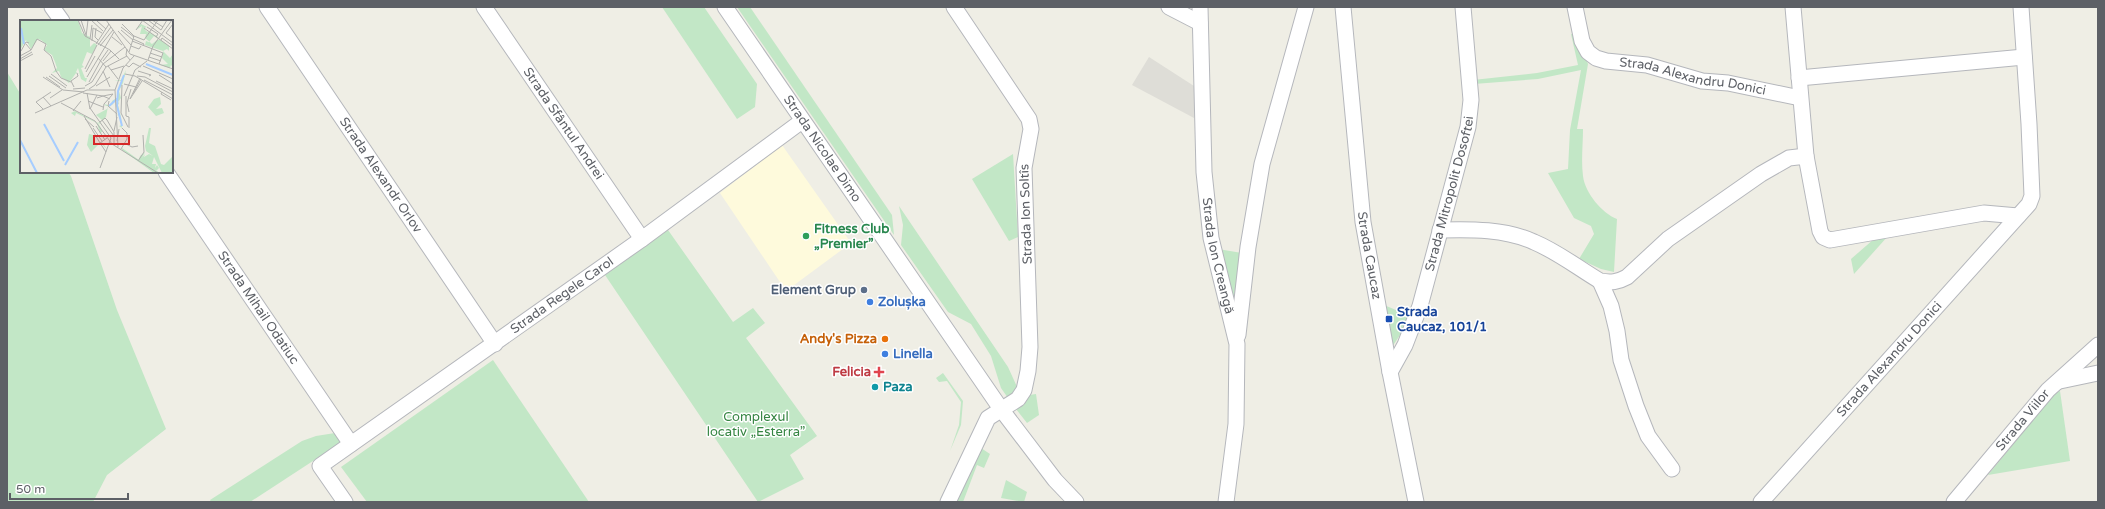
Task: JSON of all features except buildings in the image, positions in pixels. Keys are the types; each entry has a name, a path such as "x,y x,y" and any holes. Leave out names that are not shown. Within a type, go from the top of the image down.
{"street":[{"name":"Strada Alexandr Orlov","path":"267,7 495,344"},
{"name":"Strada Sfântul Andrei","path":"484,7 642,240"},
{"name":"Strada Nicolae Dimo","path":"724,7 1001,409 1054,480 1076,502"},
{"name":"Strada Ion Soltîs","path":"954,7 1026,114 1031,129 1024,168 1030,347 1028,371 1024,390 1018,400 1001,409"},
{"path":"1170,7 1200,23"},
{"name":"Strada Ion Creangă","path":"1200,7 1204,172 1208,209 1220,278 1237,344 1236,424 1226,502"},
{"path":"1237,344 1248,247 1262,164 1306,7"},
{"name":"Strada Caucaz","path":"1342,7 1363,222 1390,372 1416,502"},
{"name":"Strada Mitropolit Dosoftei","path":"1390,372 1405,345 1416,317 1468,127 1471,100 1463,7"},
{"name":"Strada Alexandru Donici","path":"1575,7 1582,41 1588,52 1596,58 1606,61 1647,65 1702,81 1728,83 1800,98"},
{"path":"1793,7 1806,156 1820,231 1823,237 1830,240 1984,213 2018,216"},
{"name":"Strada Alexandru Donici","path":"1761,502 2024,211 2032,196 2021,7"},
{"path":"1799,78 2024,58"},
{"name":"Strada Regele Carol","path":"345,502 320,466 642,240 802,121"},
{"path":"1440,230 1496,232 1534,242 1600,281 1609,283 1620,282 1628,277 1668,239 1761,174 1789,158 1806,156"},
{"name":"Strada Mihail Odatiuc","path":"167,173 351,444"},
{"path":"1600,281 1613,313 1621,360 1636,406 1648,436 1672,469"},
{"name":"Strada Viilor","path":"1954,502 2048,390 2098,345"},
{"path":"2059,381 2098,373"},
{"path":"948,502 984,424 988,418 1001,409"}],"shaded area":[{"path":"1149,57 1194,86 1194,118 1132,85"},
{"name":"Fitness Club „Premier”","path":"782,145 851,243 786,291 720,193"}],"green space":[{"path":"662,7 704,7 757,84 755,107 737,119"},
{"path":"737,7 750,7 892,215 894,235"},
{"path":"1571,34 1576,35 1588,64 1577,129 1583,129 1582,158 1584,182 1595,202 1611,216 1617,219 1614,272 1601,269 1579,259 1594,234 1591,226 1574,218 1548,173 1568,169 1570,130 1581,70 1538,79 1474,84 1473,80 1537,73 1578,65"},
{"path":"7,72 20,93 20,173 69,173 71,176 117,310 166,429 107,475 93,502 7,502"},
{"path":"1013,154 1018,237 1009,241 972,179"},
{"path":"899,206 1008,367 1018,389 1008,398 1001,388 991,356 971,324 948,312 901,245 903,225"},
{"name":"Complexul locativ „Esterra”","path":"668,230 733,322 753,308 765,323 746,338 817,436 790,455 804,479 758,502 605,275"},
{"path":"1888,236 1854,274 1851,259 1874,239"},
{"path":"1218,249 1242,253 1236,321"},
{"path":"1384,305 1396,310 1413,309 1402,332 1392,347"},
{"path":"493,360 589,502 367,502 341,467"},
{"path":"943,373 963,401 961,425 950,451 959,425 961,402 947,381 939,382 936,378"},
{"path":"2060,391 2070,461 1988,475 2054,394"},
{"path":"1036,394 1039,415 1027,423 1016,409 1023,396"},
{"path":"335,433 342,442 250,502 211,502 210,500 302,441 316,436"},
{"path":"981,448 990,454 984,468 977,465 963,502 957,502"},
{"path":"1006,480 1027,492 1024,502 1001,498"}],"place":[{"name":"Fitness Club „Premier”","path":"806,236"},
{"name":"Element Grup","path":"864,290"},
{"name":"Zolușka","path":"870,302"},
{"name":"Strada Caucaz, 101/1","path":"1389,319"},
{"name":"Andy's Pizza","path":"885,339"},
{"name":"Linella","path":"885,354"},
{"name":"Felicia","path":"879,372"},
{"name":"Paza","path":"875,387"}]}
